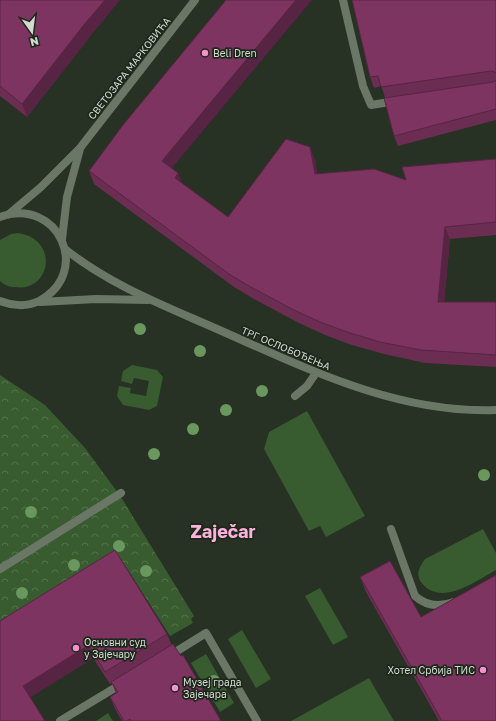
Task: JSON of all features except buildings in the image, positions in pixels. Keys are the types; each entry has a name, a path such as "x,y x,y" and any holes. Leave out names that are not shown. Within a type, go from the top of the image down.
{"street":[{"name":"СВЕТОЗАРА МАРКОВИЋА","path":"9,214 41,187 80,148 195,0"},
{"path":"344,0 364,86 371,105 402,100"},
{"name":"СВЕТОЗАРА МАРКОВИЋА","path":"62,239 67,197 80,148"},
{"path":"0,217 9,214 30,214 40,217 48,222 62,239 66,260 65,270 61,280 55,289 46,297 36,302"},
{"name":"ТРГ ОСЛОБОЂЕЊА","path":"65,249 83,263 151,300 316,373 374,393 417,404 441,408 496,410"},
{"name":"ТРГ ОСЛОБОЂЕЊА","path":"13,305 25,305 36,302 96,299 151,300"},
{"path":"0,300 13,305"},
{"path":"0,308 13,305"},
{"path":"295,396 307,386 316,373"},
{"path":"0,569 122,493"},
{"path":"391,529 415,596 420,601 437,605 452,602 458,599"},
{"path":"160,661 206,633 257,721"},
{"path":"60,721 133,677"}],"green space":[{"path":"18,233 31,237 40,245 45,254 46,264 43,274 36,282 27,287 10,287 0,281 0,240 11,234"},
{"path":"132,365 157,370 163,377 157,406 149,410 123,405 117,396 119,386 131,388 130,393 146,396 149,381 134,378 132,384 121,381 123,371"},
{"path":"0,375 45,405 85,448 121,497 194,616 191,619 193,623 170,636 121,559 0,632"},
{"path":"307,411 365,516 326,537 320,526 309,531 264,449 269,432"},
{"path":"483,529 496,553 496,570 458,590 448,593 438,593 429,589 421,582 418,573 425,559"},
{"path":"320,588 348,637 333,645 305,596"},
{"path":"242,630 271,679 256,688 228,639"},
{"path":"206,654 234,703 220,712 191,663"},
{"path":"369,678 394,721 291,721"},
{"path":"108,713 113,721 96,721"}],"place":[{"name":"Beli Dren","path":"205,53"},
{"name":"Основни суд у Зајечару","path":"76,648"},
{"name":"Хотел Србија ТИС","path":"483,670"},
{"name":"Музеј града Зајечара","path":"175,688"}],"district":[{"name":"Zaječar","path":"223,532"}]}
